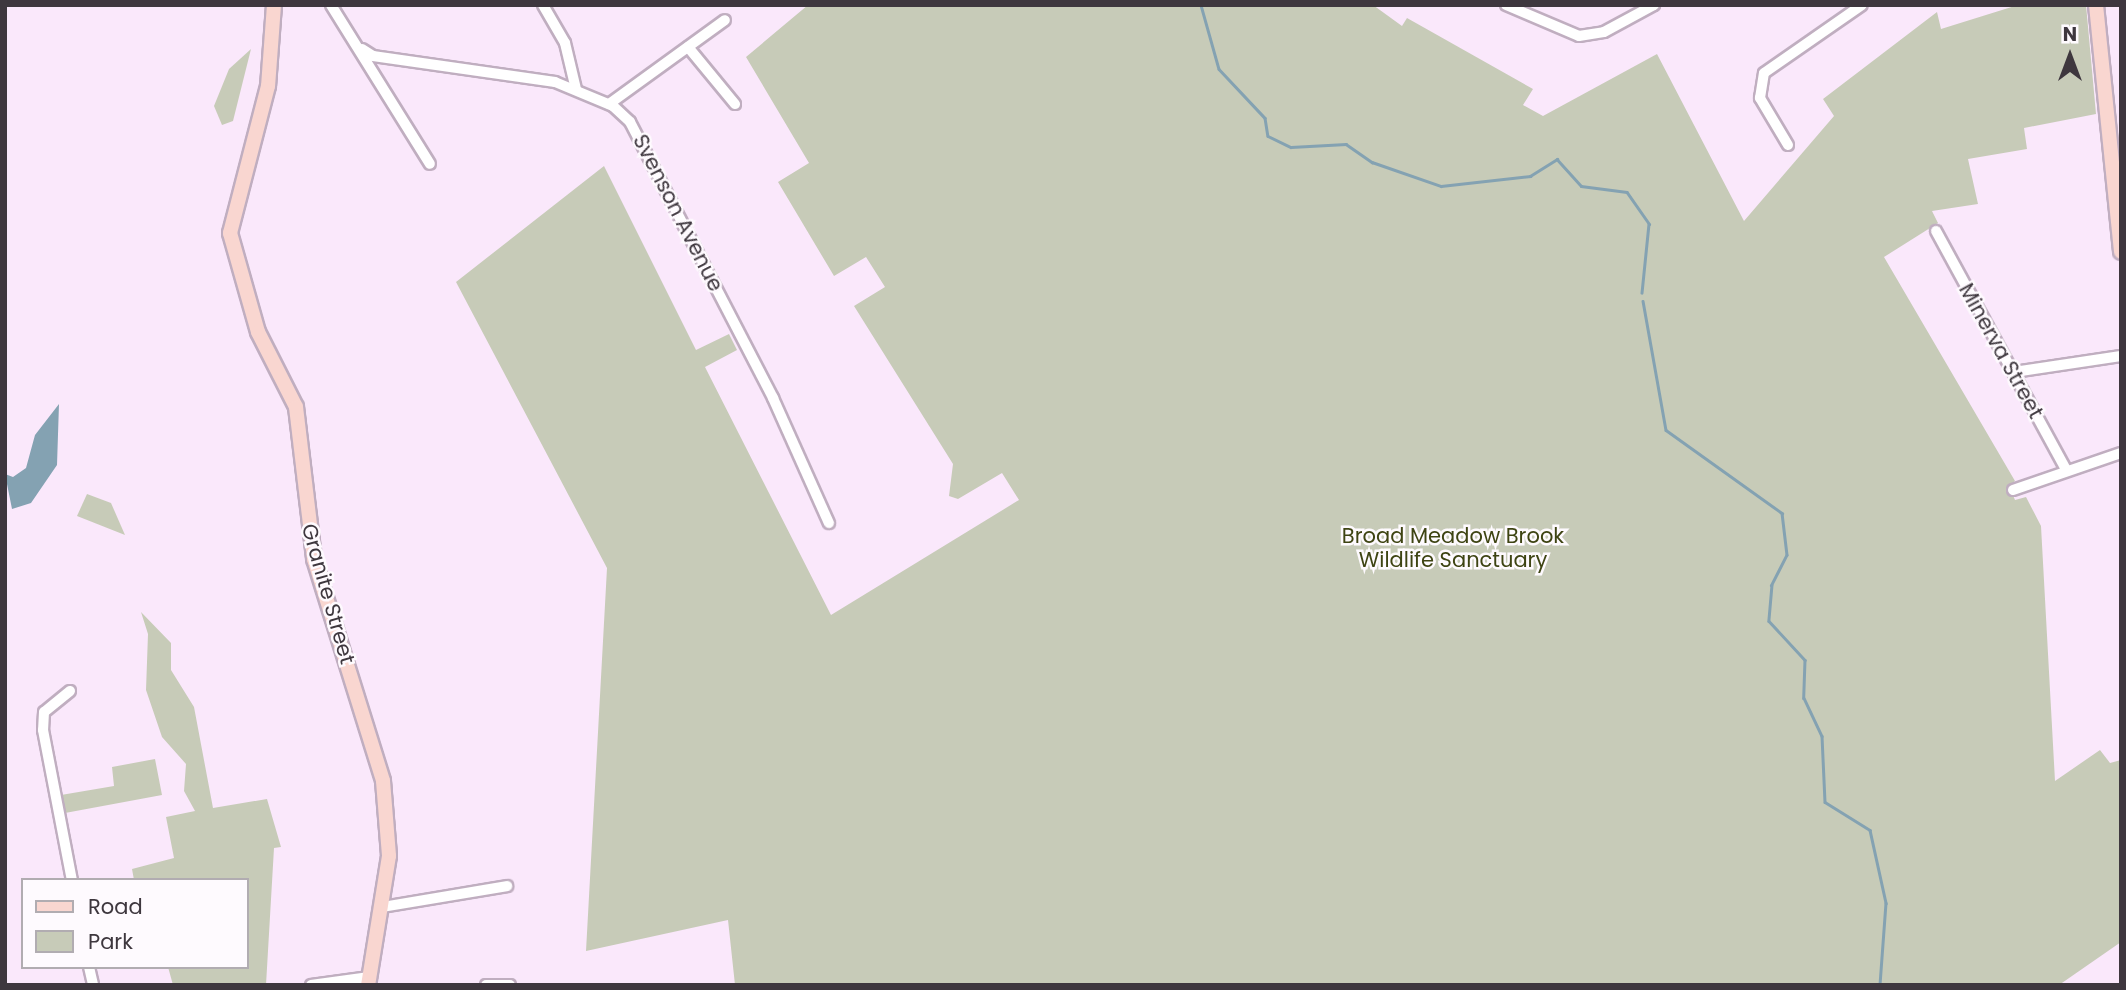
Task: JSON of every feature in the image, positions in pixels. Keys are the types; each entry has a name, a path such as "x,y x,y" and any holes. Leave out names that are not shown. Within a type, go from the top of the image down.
{"street":[{"name":"Granite Street","path":"274,5 268,86 230,233 258,332 299,415 314,559 381,771 389,848 382,907 368,981"},
{"path":"331,5 362,49 430,164"},
{"path":"543,5 565,43 576,89"},
{"path":"1506,5 1579,36 1604,32 1654,5"},
{"path":"1788,145 1760,97 1764,73 1862,5"},
{"path":"2096,5 2121,253"},
{"path":"609,104 725,20"},
{"path":"688,47 735,104"},
{"name":"Svenson Avenue","path":"362,49 373,57 576,89 609,104 630,122 659,173 773,398 829,523"},
{"name":"Minerva Street","path":"1936,231 2067,471"},
{"path":"2014,372 2121,356"},
{"path":"2013,490 2121,453"},
{"path":"70,691 44,712 43,730 72,878"},
{"path":"382,907 507,886"},
{"path":"311,985 368,981"},
{"path":"486,985 508,984"}],"green space":[{"name":"Broad Meadow Brook Wildlife Sanctuary","path":"808,5 1373,5 1402,26 1407,18 1533,89 1523,105 1543,116 1657,54 1744,221 1834,116 1823,99 1937,12 1941,29 2018,5 2086,5 2096,114 2024,128 2027,149 1968,159 1978,204 1932,211 1938,223 1884,257 2015,481 2009,486 2015,500 2026,497 2041,526 2055,781 2100,750 2110,763 2121,760 2121,942 2059,985 735,985 728,920 586,951 607,568 456,282 604,166 696,350 729,334 737,350 705,367 831,615 1019,500 1002,473 958,499 949,496 953,464 854,306 885,287 866,257 834,276 778,182 809,163 746,57"},
{"path":"251,49 233,121 222,125 214,106 229,69"},
{"path":"87,494 111,503 125,535 77,516"},
{"path":"141,612 171,643 171,670 194,707 213,808 267,799 281,847 274,848 266,985 173,985 169,969 248,969 248,878 134,878 132,869 174,858 166,817 195,811 184,791 186,764 162,737 146,690 148,634"},
{"path":"155,759 162,795 65,813 61,795 114,786 112,767"}],"water":[{"path":"59,404 57,465 31,503 12,509 5,474 13,477 26,468 35,435"}],"waterway":[{"path":"1201,5 1219,69 1265,118 1268,136 1291,147 1346,144 1372,162 1441,186 1530,176 1557,159 1581,186 1627,192 1649,224 1642,293"},
{"path":"1643,301 1666,430 1782,513 1787,555 1772,585 1769,621 1805,660 1804,698 1822,736 1825,802 1870,830 1886,903 1880,985"}]}
